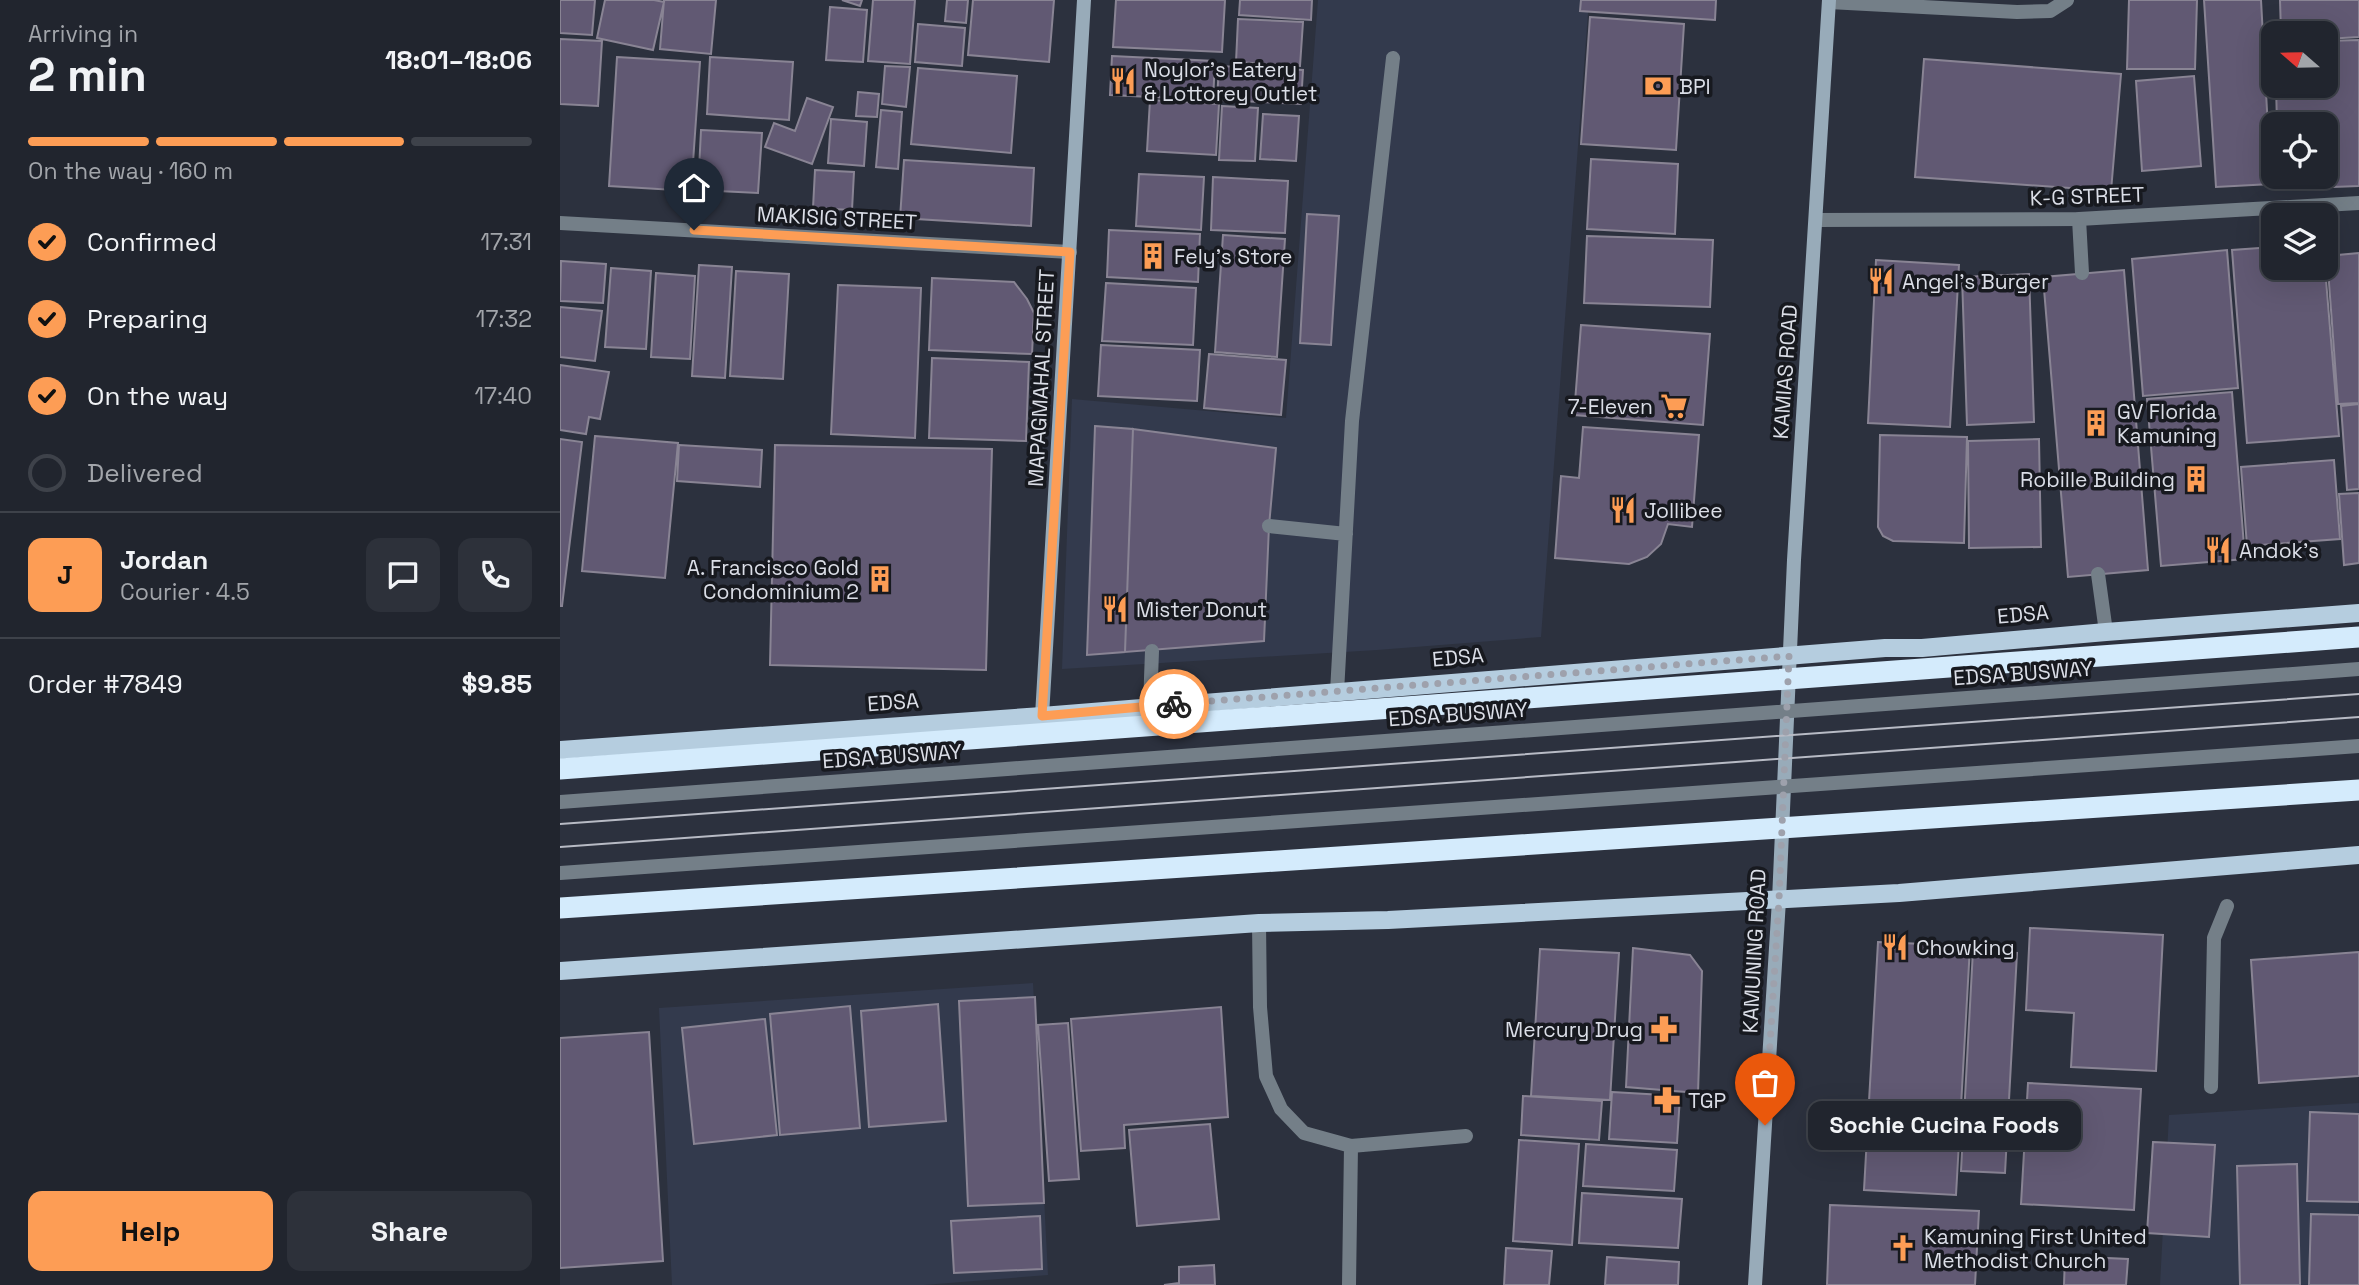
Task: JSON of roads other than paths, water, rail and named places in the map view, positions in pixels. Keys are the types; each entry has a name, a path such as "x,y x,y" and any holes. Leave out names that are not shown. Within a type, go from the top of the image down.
{"highway":[{"name":"EDSA","path":"560,769 2359,637"},
{"path":"560,908 2359,790"}],"main road":[{"name":"MAPAGMAHAL STREET","path":"1042,716 1084,0"},
{"name":"KAMIAS ROAD","path":"1785,746 1829,1"},
{"name":"EDSA","path":"560,750 1042,716 2359,613"},
{"name":"KAMUNING ROAD","path":"1755,1285 1779,900 1785,746"},
{"path":"560,971 1259,923 1388,920 1998,886 2359,855"}],"street":[{"path":"1829,1 2017,12 2050,11 2067,0"},
{"path":"1337,692 1352,421 1392,58"},
{"name":"K-G STREET","path":"1815,220 2079,219 2359,203"},
{"path":"2079,219 2082,273"},
{"name":"MAKISIG STREET","path":"560,223 1070,252"},
{"path":"1269,526 1346,534"},
{"path":"2098,574 2106,632"},
{"path":"1150,706 1152,651"},
{"name":"EDSA BUSWAY","path":"560,802 2359,669"},
{"path":"560,873 2359,746"},
{"path":"2211,1087 2214,938 2227,906"},
{"path":"1259,923 1260,1007 1266,1076 1282,1109 1304,1133 1351,1146 1466,1136"},
{"path":"1349,1285 1351,1146"}],"tram line":[{"path":"560,824 2359,694"},
{"path":"560,847 2359,717"}],"place":[{"name":"Noylor's Eatery & Lottorey Outlet","path":"1123,81"},
{"name":"BPI","path":"1658,86"},
{"name":"Fely's Store","path":"1153,256"},
{"name":"Angel's Burger","path":"1881,281"},
{"name":"7-Eleven","path":"1674,406"},
{"name":"GV Florida Kamuning","path":"2096,423"},
{"name":"Robille Building","path":"2196,479"},
{"name":"Jollibee","path":"1623,510"},
{"name":"Andok's","path":"2218,550"},
{"name":"A. Francisco Gold Condominium 2","path":"880,579"},
{"name":"Mister Donut","path":"1115,609"},
{"name":"Chowking","path":"1895,947"},
{"name":"Mercury Drug","path":"1664,1029"},
{"name":"TGP","path":"1667,1100"},
{"name":"Sochie Cucina Foods","path":"1765,1125"},
{"name":"Kamuning First United Methodist Church","path":"1903,1248"}]}
